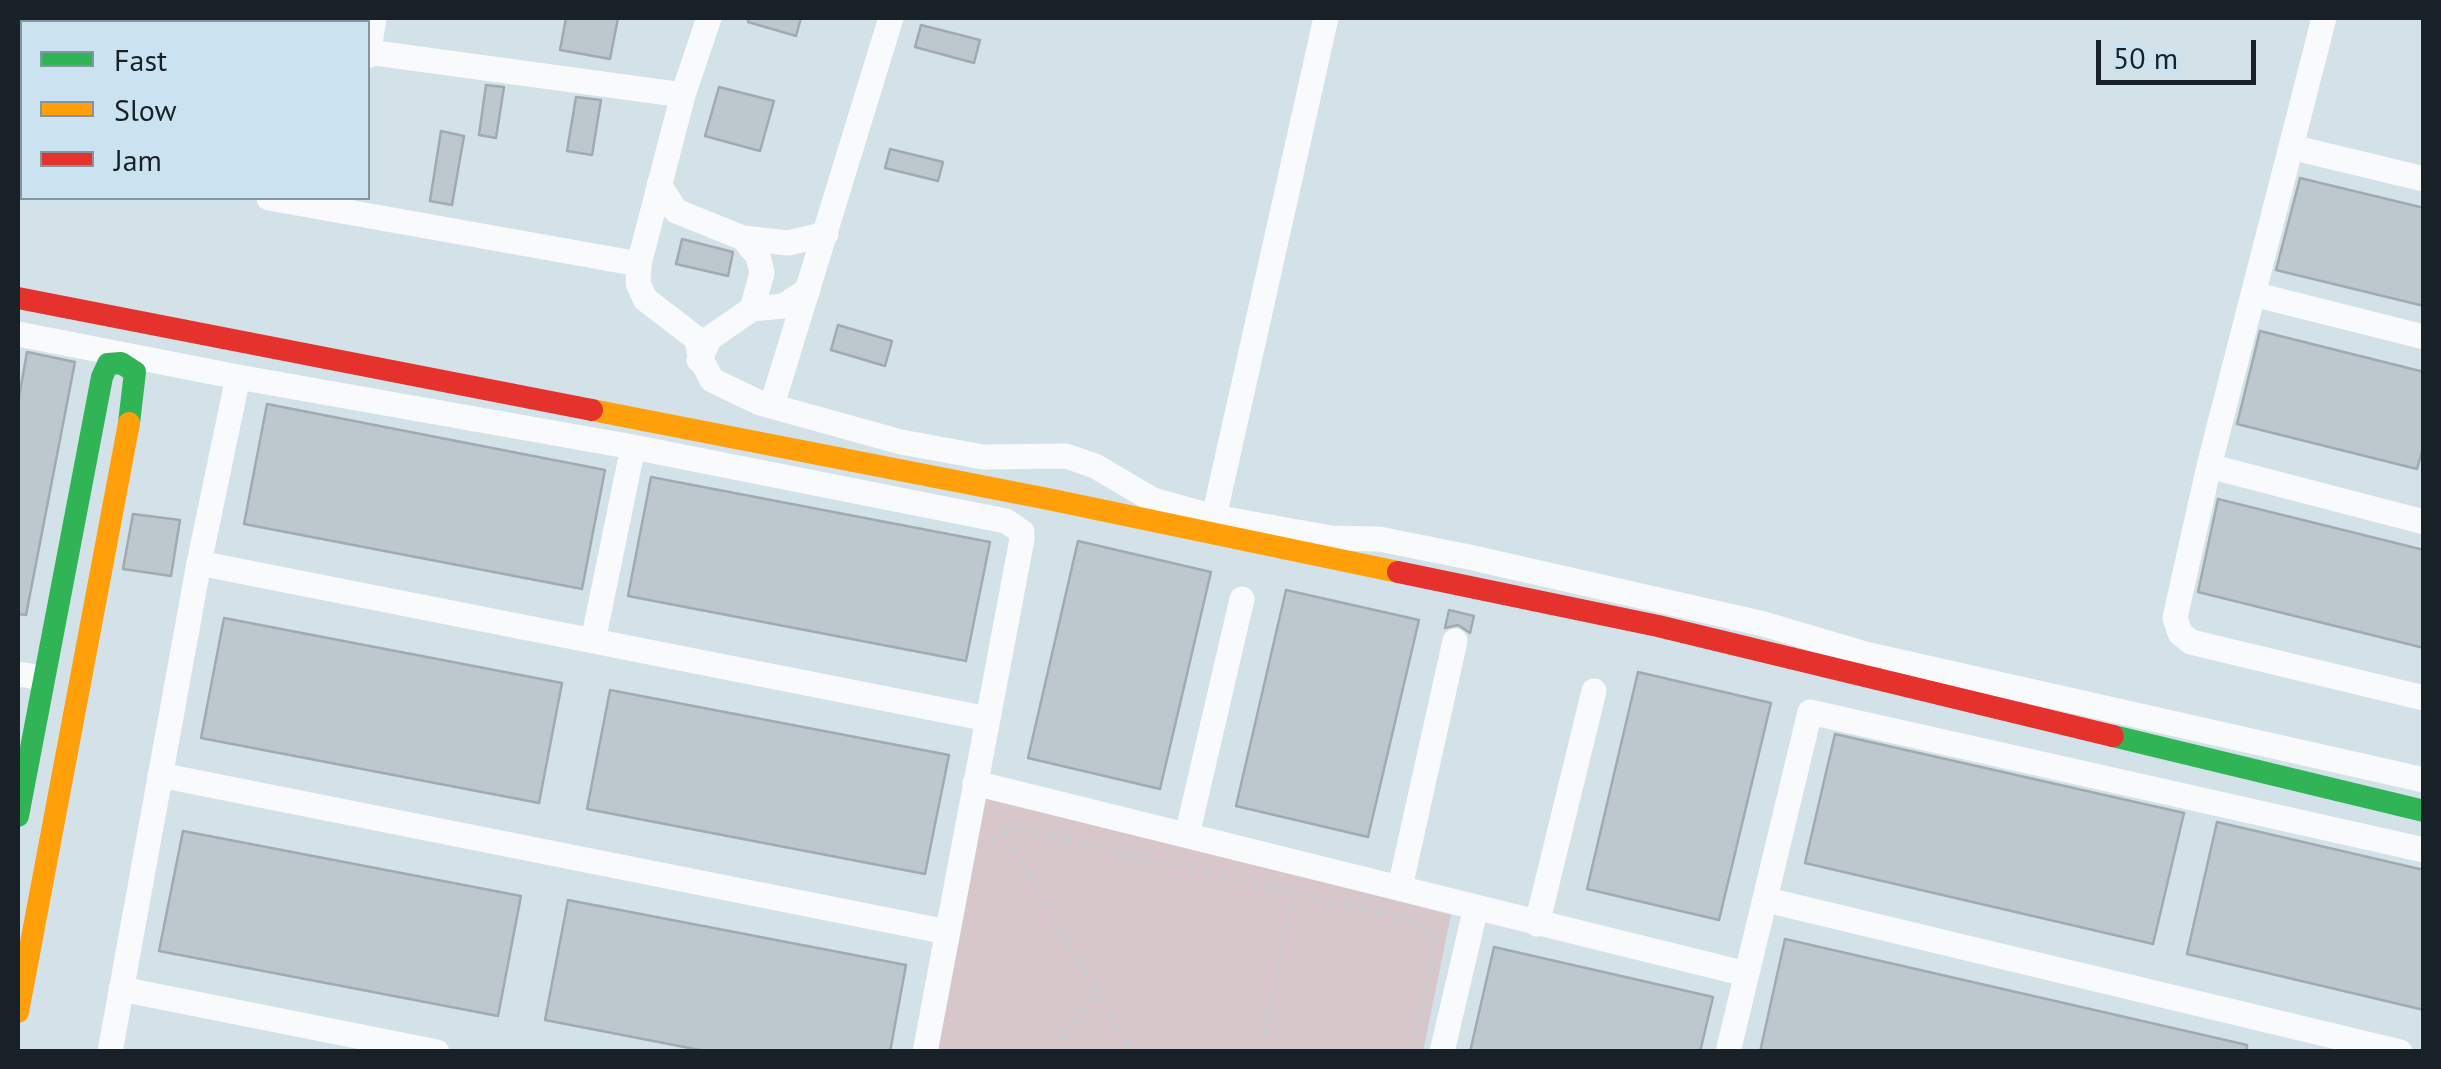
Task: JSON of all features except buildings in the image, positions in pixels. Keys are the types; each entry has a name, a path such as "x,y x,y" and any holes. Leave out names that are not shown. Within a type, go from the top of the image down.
{"street":[{"path":"709,18 682,96 639,264 638,283 646,299 697,340 700,358 712,380 731,392 902,442 983,457 1066,456 1095,466 1153,500 1214,517 1468,557 1764,624 1865,654 2424,780"},
{"path":"772,405 892,18"},
{"path":"1214,517 1326,18"},
{"path":"2324,18 2176,611 2180,632 2191,642 2424,698"},
{"path":"370,53 682,96"},
{"path":"2291,146 2424,179"},
{"path":"660,185 676,212 743,238 788,243 826,234"},
{"path":"295,200 335,203 639,264"},
{"path":"743,238 758,256 762,273 752,309"},
{"path":"700,358 710,338 752,309 783,306 808,290"},
{"path":"2253,294 2424,337"},
{"path":"18,298 1048,498 1658,626 2424,811"},
{"path":"18,334 632,448 1016,526 1022,532 1022,540 924,1052"},
{"path":"18,816 30,676 102,376 108,364 121,363 135,372 136,384 18,1012"},
{"path":"110,1052 238,377"},
{"path":"594,642 632,448"},
{"path":"2210,466 2423,521"},
{"path":"200,563 988,719"},
{"path":"1187,835 1242,599"},
{"path":"1400,887 1454,642"},
{"path":"1537,924 1594,692"},
{"path":"1728,1052 1810,712 2424,850"},
{"path":"160,775 947,932"},
{"path":"976,783 1746,974"},
{"path":"1767,900 2400,1052"},
{"path":"1442,1052 1476,906"},
{"path":"121,989 437,1052"}],"path":[{"path":"988,856 991,838 1010,826 1413,921 1430,930 1436,941 1412,1052"},
{"path":"1002,831 1132,1052"},
{"path":"1262,1052 1293,893"},
{"path":"1053,1052 1096,990"}],"shaded area":[{"path":"987,794 1451,915 1423,1051 938,1052"}],"traffic: fast":[{"path":"18,816 102,377 108,364 121,363 135,372 129,423"},
{"path":"2113,736 2424,811"}],"traffic: slow":[{"path":"592,410 1398,572"},
{"path":"18,1012 129,423"}],"traffic: jam":[{"path":"18,298 592,410"},
{"path":"1398,572 1658,626 2113,736"}]}
